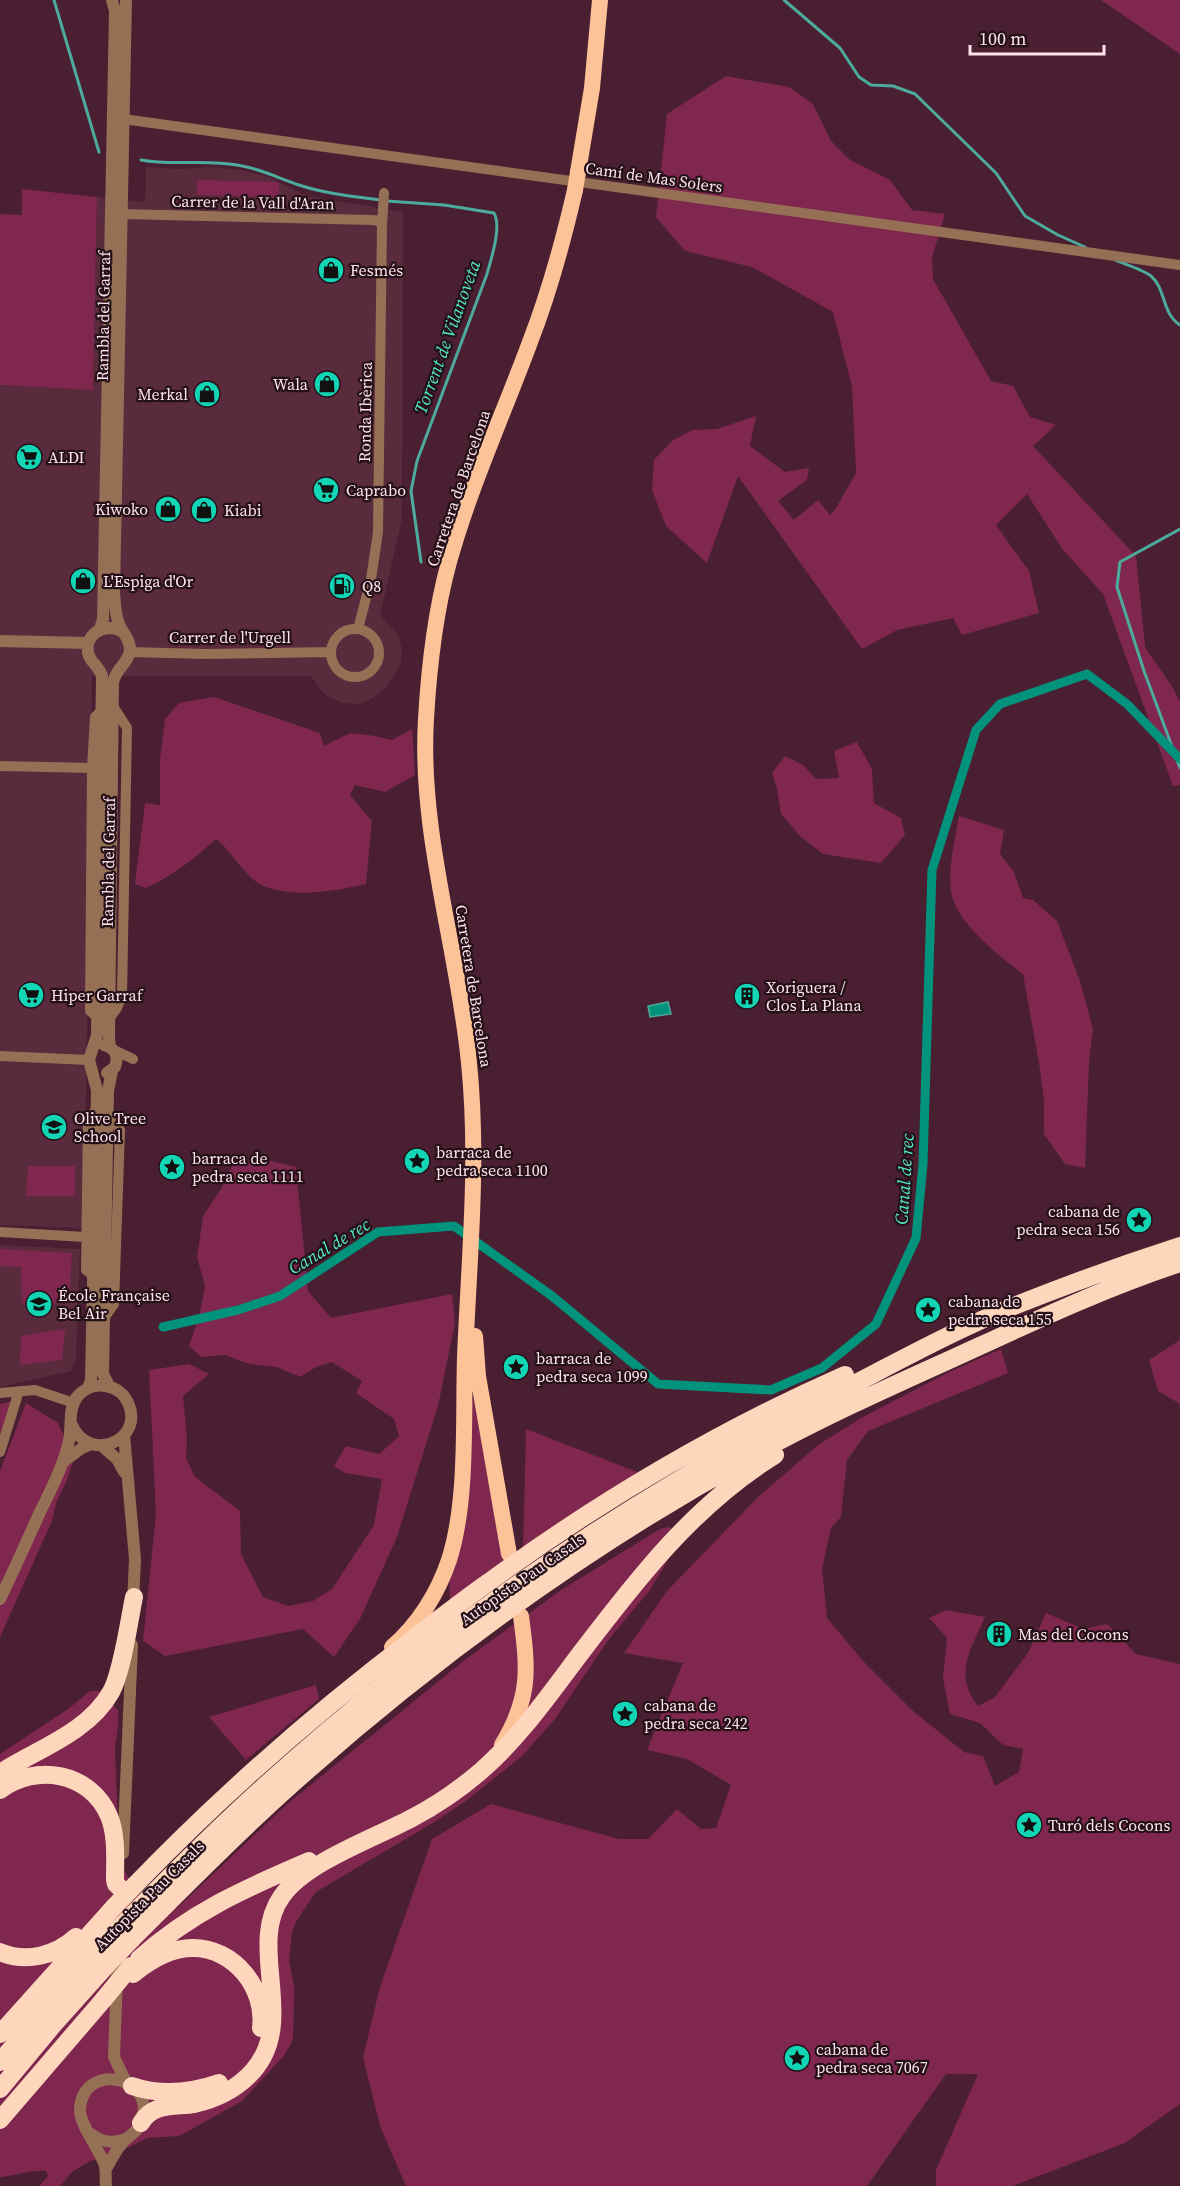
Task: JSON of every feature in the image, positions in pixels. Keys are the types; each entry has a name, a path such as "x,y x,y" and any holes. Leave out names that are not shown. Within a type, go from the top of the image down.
{"highway":[{"name":"Carretera de Barcelona","path":"470,1284 474,1174 473,1116 464,1018 431,819 425,725 429,677 437,616 450,559 467,506 540,314 565,232 579,172 592,87 600,0"},
{"name":"Autopista Pau Casals","path":"0,2062 106,1941 199,1847 269,1781 392,1678 556,1557 680,1478 803,1409 944,1337 1013,1306 1180,1246"},
{"name":"Autopista Pau Casals","path":"0,2089 105,1967 211,1860 283,1792 401,1692 508,1611 690,1491 799,1430 1091,1295 1180,1263"},
{"path":"470,1284 478,1376 509,1554"},
{"path":"364,1676 421,1616 449,1561 459,1511 470,1284"},
{"path":"0,2034 128,1887 240,1783 364,1676 490,1581 548,1540 659,1471 769,1411 915,1345 944,1337"},
{"path":"141,2123 146,2115 157,2109 194,2104 224,2093 252,2073 265,2054 273,2024 269,1941 272,1918 277,1903 300,1876 440,1802 481,1772 528,1721 644,1571 706,1507 763,1462 803,1437 861,1406 878,1392"},
{"path":"0,1773 85,1723 107,1699 118,1672 134,1597"},
{"path":"481,1772 509,1734 524,1696 526,1670 521,1616"},
{"path":"0,1790 29,1775 50,1774 76,1781 86,1788 95,1796 109,1817 114,1839 116,1884 128,1887"},
{"path":"0,2120 104,1999 169,1933 224,1899 389,1830"},
{"path":"0,1952 30,1958 57,1950 81,1934 109,1909"},
{"path":"129,2084 142,2089 169,2093 190,2091 220,2083 237,2072 252,2054 257,2044 261,2022 260,2001 251,1982 237,1966 216,1954 193,1948 179,1950 132,1970"}],"street":[{"name":"Rambla del Garraf","path":"103,1019 90,1011 92,768 95,717 107,708 114,675 130,652 129,643 118,621 114,593 122,214 118,155 115,11 112,0"},
{"name":"Rambla del Garraf","path":"100,629 103,619 118,155 123,119 126,0"},
{"name":"Camí de Mas Solers","path":"123,119 1180,265"},
{"name":"Ronda Ibèrica","path":"358,629 371,579 378,532 384,193"},
{"name":"Carrer de la Vall d'Aran","path":"122,214 373,220 379,221 382,225"},
{"path":"0,641 88,643 94,633 100,629 113,627 123,632"},
{"path":"358,629 372,636 377,642 379,658 371,672 356,678 341,673 332,660 331,652 332,644 342,632 358,629"},
{"name":"Rambla del Garraf","path":"88,643 89,656 102,676 107,708 103,1019 112,1048"},
{"name":"Carrer de l'Urgell","path":"130,652 205,654 331,652"},
{"path":"98,667 109,670 122,665"},
{"name":"Rambla del Garraf","path":"107,708 127,728 122,996 117,1008 103,1019 91,1060 102,1111 103,1374 109,1386"},
{"path":"0,766 92,768"},
{"path":"99,1046 112,1048 117,1056 114,1069 100,1074 91,1060 99,1046"},
{"path":"0,1056 91,1060"},
{"name":"Rambla del Garraf","path":"90,1384 102,1111 114,1069"},
{"name":"Rambla del Garraf","path":"93,1276 86,1269 88,1118 102,1111"},
{"path":"0,1232 85,1237"},
{"path":"0,1599 64,1461 74,1403 90,1384 109,1386 123,1395 129,1405 131,1420 124,1435 116,1442 82,1448 64,1461"},
{"path":"0,1393 34,1390 74,1403"},
{"path":"0,1452 19,1391"},
{"path":"72,1425 79,1436 117,1459 130,1483"},
{"path":"106,2186 106,2169 91,2134 83,2124 80,2108 85,2093 99,2082 114,2057 128,1887 135,1559 124,1435"},
{"path":"91,2134 105,2142 125,2139 132,2135 141,2123 142,2099 129,2084 114,2057"},
{"path":"99,2082 112,2078 129,2084"},
{"path":"106,2169 125,2139"}],"shaded area":[{"path":"1101,0 1180,0 1180,54"},
{"path":"726,76 789,87 813,104 831,141 850,160 890,180 912,210 945,214 932,258 933,279 991,381 1013,386 1030,417 1056,425 1033,446 1136,556 1145,647 1180,702 1180,785 1173,786 1103,594 1063,550 1027,494 996,525 1029,571 1039,613 962,635 953,618 897,630 862,649 738,476 707,563 666,526 652,490 654,460 673,440 693,430 717,429 756,416 750,446 785,472 809,468 807,480 778,501 794,520 818,500 830,515 856,473 852,387 833,312 752,267 685,251 656,217 667,114"},
{"path":"146,167 180,169 211,167 241,170 268,177 307,196 403,212 402,518 380,616 398,635 402,650 400,666 385,689 368,701 357,704 344,703 323,693 311,676 92,676 84,1228 0,1225 0,385 93,390 97,197 145,202"},
{"path":"197,180 279,182 279,197 197,195"},
{"path":"22,189 97,197 93,390 0,385 0,214 22,215"},
{"path":"214,697 320,733 324,746 350,733 392,740 412,729 415,775 385,792 355,785 350,795 372,821 366,884 303,893 266,887 251,877 216,839 166,878 146,888 135,884 145,803 160,805 160,759 165,719 179,703"},
{"path":"857,742 872,769 874,803 901,818 905,835 881,863 823,854 800,836 781,814 772,773 785,756 803,765 816,779 839,778 834,751"},
{"path":"959,816 1004,830 1000,854 1014,872 1023,898 1033,900 1057,921 1080,981 1093,1029 1089,1061 1085,1168 1065,1164 1044,1134 1044,1100 1023,974 1002,958 969,926 954,903 950,873"},
{"path":"668,1002 671,1014 650,1017 648,1006"},
{"path":"258,1158 296,1167 308,1291 331,1318 452,1294 455,1323 438,1406 397,1537 360,1619 334,1657 303,1629 165,1656 143,1641 156,1514 149,1370 189,1364 209,1374 183,1396 187,1439 186,1458 195,1477 240,1511 241,1554 263,1597 288,1606 313,1601 332,1589 374,1525 382,1479 345,1473 334,1466 346,1446 379,1454 399,1436 394,1419 356,1393 362,1381 332,1362 316,1367 300,1377 277,1367 249,1364 225,1355 201,1357 189,1346 199,1317 205,1286 197,1257 203,1216 221,1189 232,1166"},
{"path":"28,1166 75,1166 75,1196 26,1196"},
{"name":"École Française Bel Air","path":"0,1245 80,1249 76,1359 71,1371 0,1387"},
{"path":"0,1249 72,1253 69,1303 22,1303 21,1267 0,1266"},
{"path":"65,1329 62,1360 20,1365 21,1336"},
{"path":"1180,1340 1180,1404 1158,1391 1149,1360"},
{"path":"1001,1349 1008,1373 868,1431 847,1460 841,1517 831,1528 822,1569 827,1618 864,1662 913,1711 964,1752 983,1756 995,1786 1019,1772 1023,1749 1003,1745 980,1723 950,1714 943,1679 947,1638 929,1618 946,1610 985,1617 970,1651 966,1672 967,1683 978,1706 995,1697 1028,1653 1046,1613 1083,1629 1107,1624 1136,1654 1180,1664 1180,2104 1125,2143 1013,2186 936,2186 936,2170 978,2074 946,2074 867,2186 406,2186 380,2126 363,2057 380,1987 432,1839 491,1804 619,1839 648,1839 677,1809 701,1829 716,1828 731,1785 687,1759 647,1750 683,1663 624,1653 667,1591 758,1497 818,1445 861,1418 947,1373"},
{"path":"471,1399 477,1403 505,1563 450,1603 449,1574"},
{"path":"14,1401 0,1436 0,1404"},
{"path":"26,1403 58,1423 74,1458 56,1503 52,1521 0,1637 0,1471"},
{"path":"526,1429 640,1473 523,1550"},
{"path":"669,1527 676,1533 676,1547 650,1590 609,1639 555,1719 521,1757 467,1800 436,1821 316,1892 297,1920 292,1932 289,1961 294,1986 293,2039 283,2057 242,2101 178,2136 147,2138 109,2157 90,2161 72,2172 60,2186 39,2186 48,2176 46,2171 0,2177 0,1754 68,1709 90,1691 99,1691 118,1710 115,1746 119,1860 138,1896 154,1906 177,1908 287,1804 466,1659 561,1590 660,1529"},
{"path":"316,1685 319,1699 246,1760 209,1717"}],"waterway":[{"path":"54,0 99,152"},
{"path":"784,0 840,48 859,77 871,85 893,86 915,94 996,173 1025,216 1085,247"},
{"path":"141,160 245,166 319,191 380,200"},
{"name":"Torrent de Vilanoveta","path":"387,201 444,205 494,213 497,226 487,274 417,461 411,491 421,562"},
{"path":"1115,260 1151,276 1156,281 1170,315 1180,325"},
{"path":"1180,529 1120,562 1117,587 1144,671 1180,768"},
{"name":"Canal de rec","path":"163,1327 238,1310 280,1296 378,1232 454,1226 552,1296 658,1384 771,1390 822,1368 876,1324 916,1238 923,1164 932,870 976,730 1000,704 1087,674 1127,704 1180,759"}],"place":[{"name":"Fesmés","path":"331,270"},
{"name":"Wala","path":"327,384"},
{"name":"Merkal","path":"207,394"},
{"name":"ALDI","path":"29,457"},
{"name":"Caprabo","path":"326,490"},
{"name":"Kiwoko","path":"168,509"},
{"name":"Kiabi","path":"204,510"},
{"name":"L'Espiga d'Or","path":"83,581"},
{"name":"Q8","path":"342,586"},
{"name":"Hiper Garraf","path":"31,995"},
{"name":"Xoriguera / Clos La Plana","path":"747,996"},
{"name":"Olive Tree School","path":"54,1127"},
{"name":"barraca de pedra seca 1100","path":"417,1161"},
{"name":"barraca de pedra seca 1111","path":"172,1167"},
{"name":"cabana de pedra seca 156","path":"1139,1220"},
{"name":"École Française Bel Air","path":"39,1304"},
{"name":"cabana de pedra seca 155","path":"928,1310"},
{"name":"barraca de pedra seca 1099","path":"516,1367"},
{"name":"Mas del Cocons","path":"999,1634"},
{"name":"cabana de pedra seca 242","path":"625,1714"},
{"name":"Turó dels Cocons","path":"1029,1825"},
{"name":"cabana de pedra seca 7067","path":"797,2058"}]}
